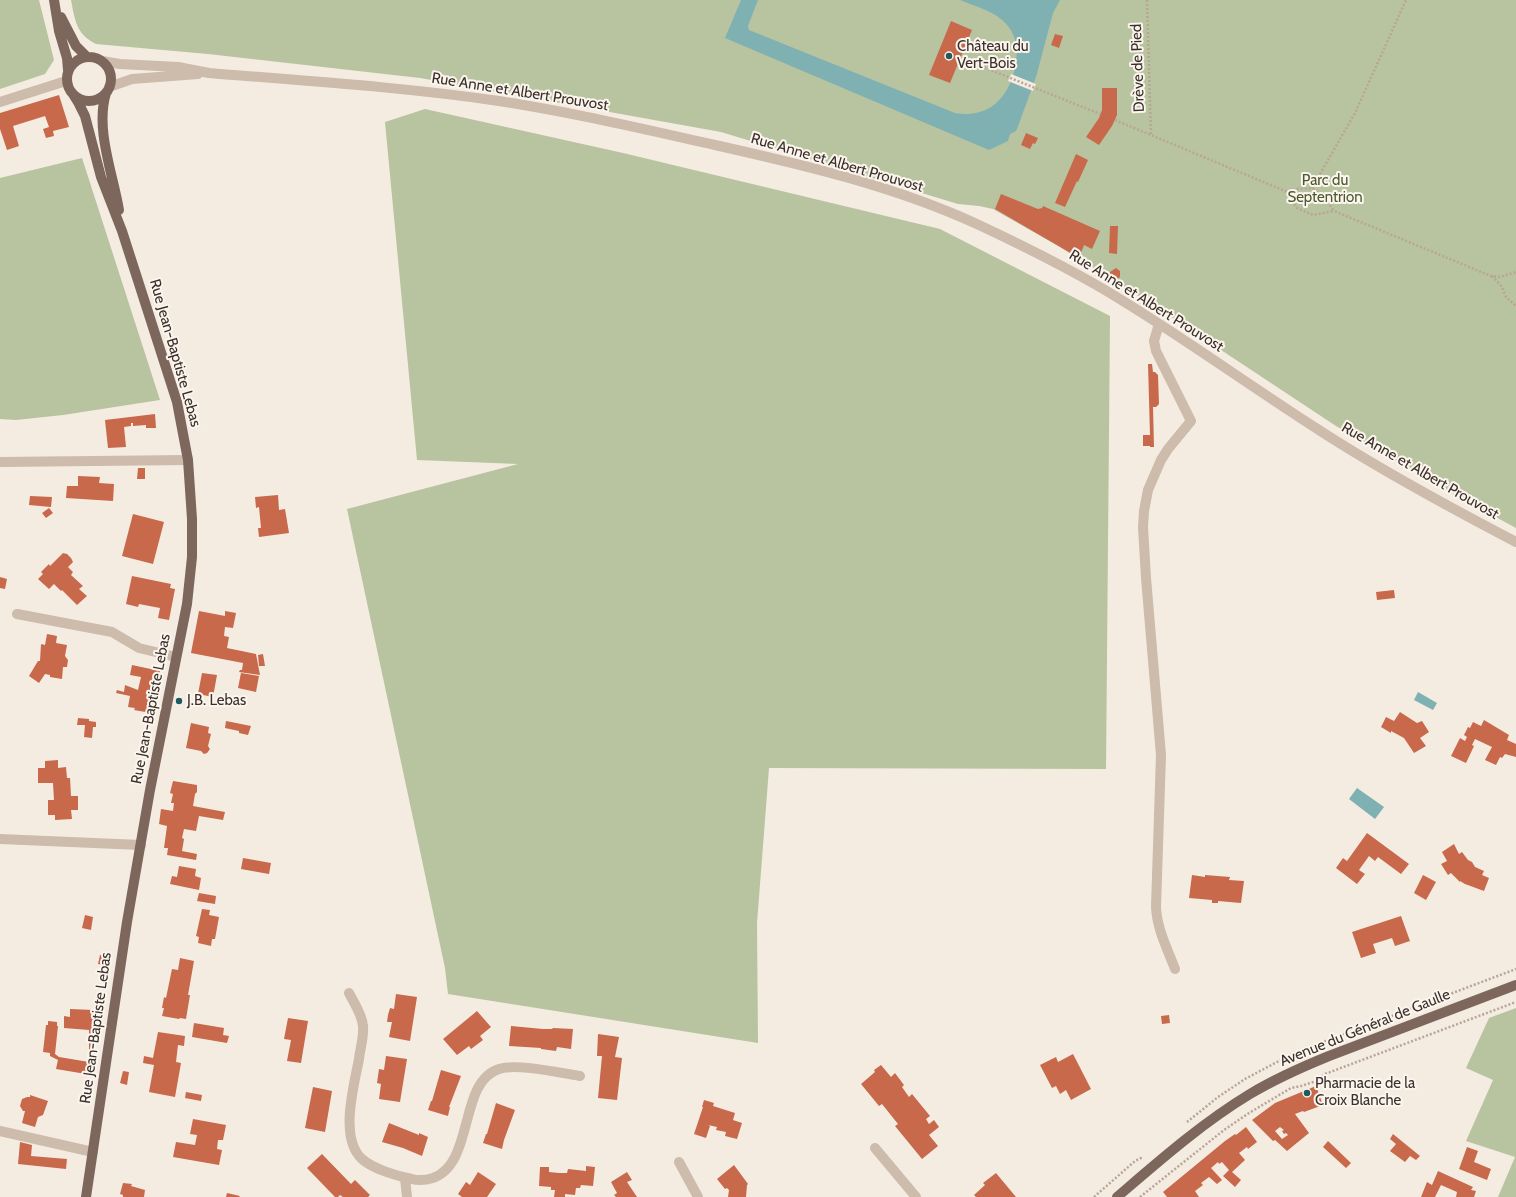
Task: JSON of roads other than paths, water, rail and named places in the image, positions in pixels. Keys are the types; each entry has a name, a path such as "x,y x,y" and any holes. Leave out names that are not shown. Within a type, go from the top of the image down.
{"main road":[{"path":"68,70 74,62 86,56 96,57 107,66 110,72 111,80 108,90 97,100 90,101 79,99 68,88 66,81 68,70 67,58 59,30 54,0 70,36 79,50 86,56"},
{"name":"Rue Jean-Baptiste Lebas","path":"108,90 102,108 104,135 122,232"},
{"name":"Rue Jean-Baptiste Lebas","path":"73,94 85,116 102,177 122,232 169,375 180,416 188,460 192,499 192,557 186,604 140,845 117,984 86,1197"},
{"name":"Avenue du Général de Gaulle","path":"1116,1197 1215,1118 1237,1102 1278,1078 1329,1056 1516,985"}],"street":[{"name":"Rue Anne et Albert Prouvost","path":"102,61 120,64 178,67 209,74"},
{"name":"Rue Anne et Albert Prouvost","path":"108,90 122,82 137,78 209,74 422,91 573,114 804,166 901,194 961,217 1055,262 1120,299 1350,450 1423,492 1516,542"},
{"path":"0,102 66,81"},
{"path":"1159,324 1154,341 1156,351 1191,421 1168,449 1151,481 1145,500 1143,527 1161,755 1156,907 1161,936 1175,969"},
{"path":"0,462 188,460"},
{"path":"17,614 112,632 139,648 176,657"},
{"path":"0,839 140,845"},
{"path":"349,993 359,1012 363,1026 350,1114 351,1140 361,1158 376,1167 405,1178 415,1180 430,1179 443,1172 449,1166 458,1150 478,1087 486,1076 499,1069 515,1067 580,1076"},
{"path":"0,1131 93,1152"},
{"path":"875,1148 916,1197"},
{"path":"679,1162 698,1197"},
{"path":"405,1178 407,1197"}],"water":[{"path":"741,0 758,0 748,26 749,30 955,113 965,114 978,113 991,107 999,100 1011,81 1017,57 1013,35 1003,21 986,10 960,0 1060,0 1053,13 1036,77 1017,129 1010,134 1008,141 989,150 725,38"},
{"path":"1418,692 1437,703 1433,710 1414,700"},
{"path":"1357,788 1384,807 1375,819 1349,799"}],"place":[{"name":"Château du Vert-Bois","path":"949,56"},
{"name":"J.B. Lebas","path":"179,701"},
{"name":"Pharmacie de la Croix Blanche","path":"1307,1093"}],"park label":[{"name":"Parc du Septentrion","path":"1325,190"}]}
